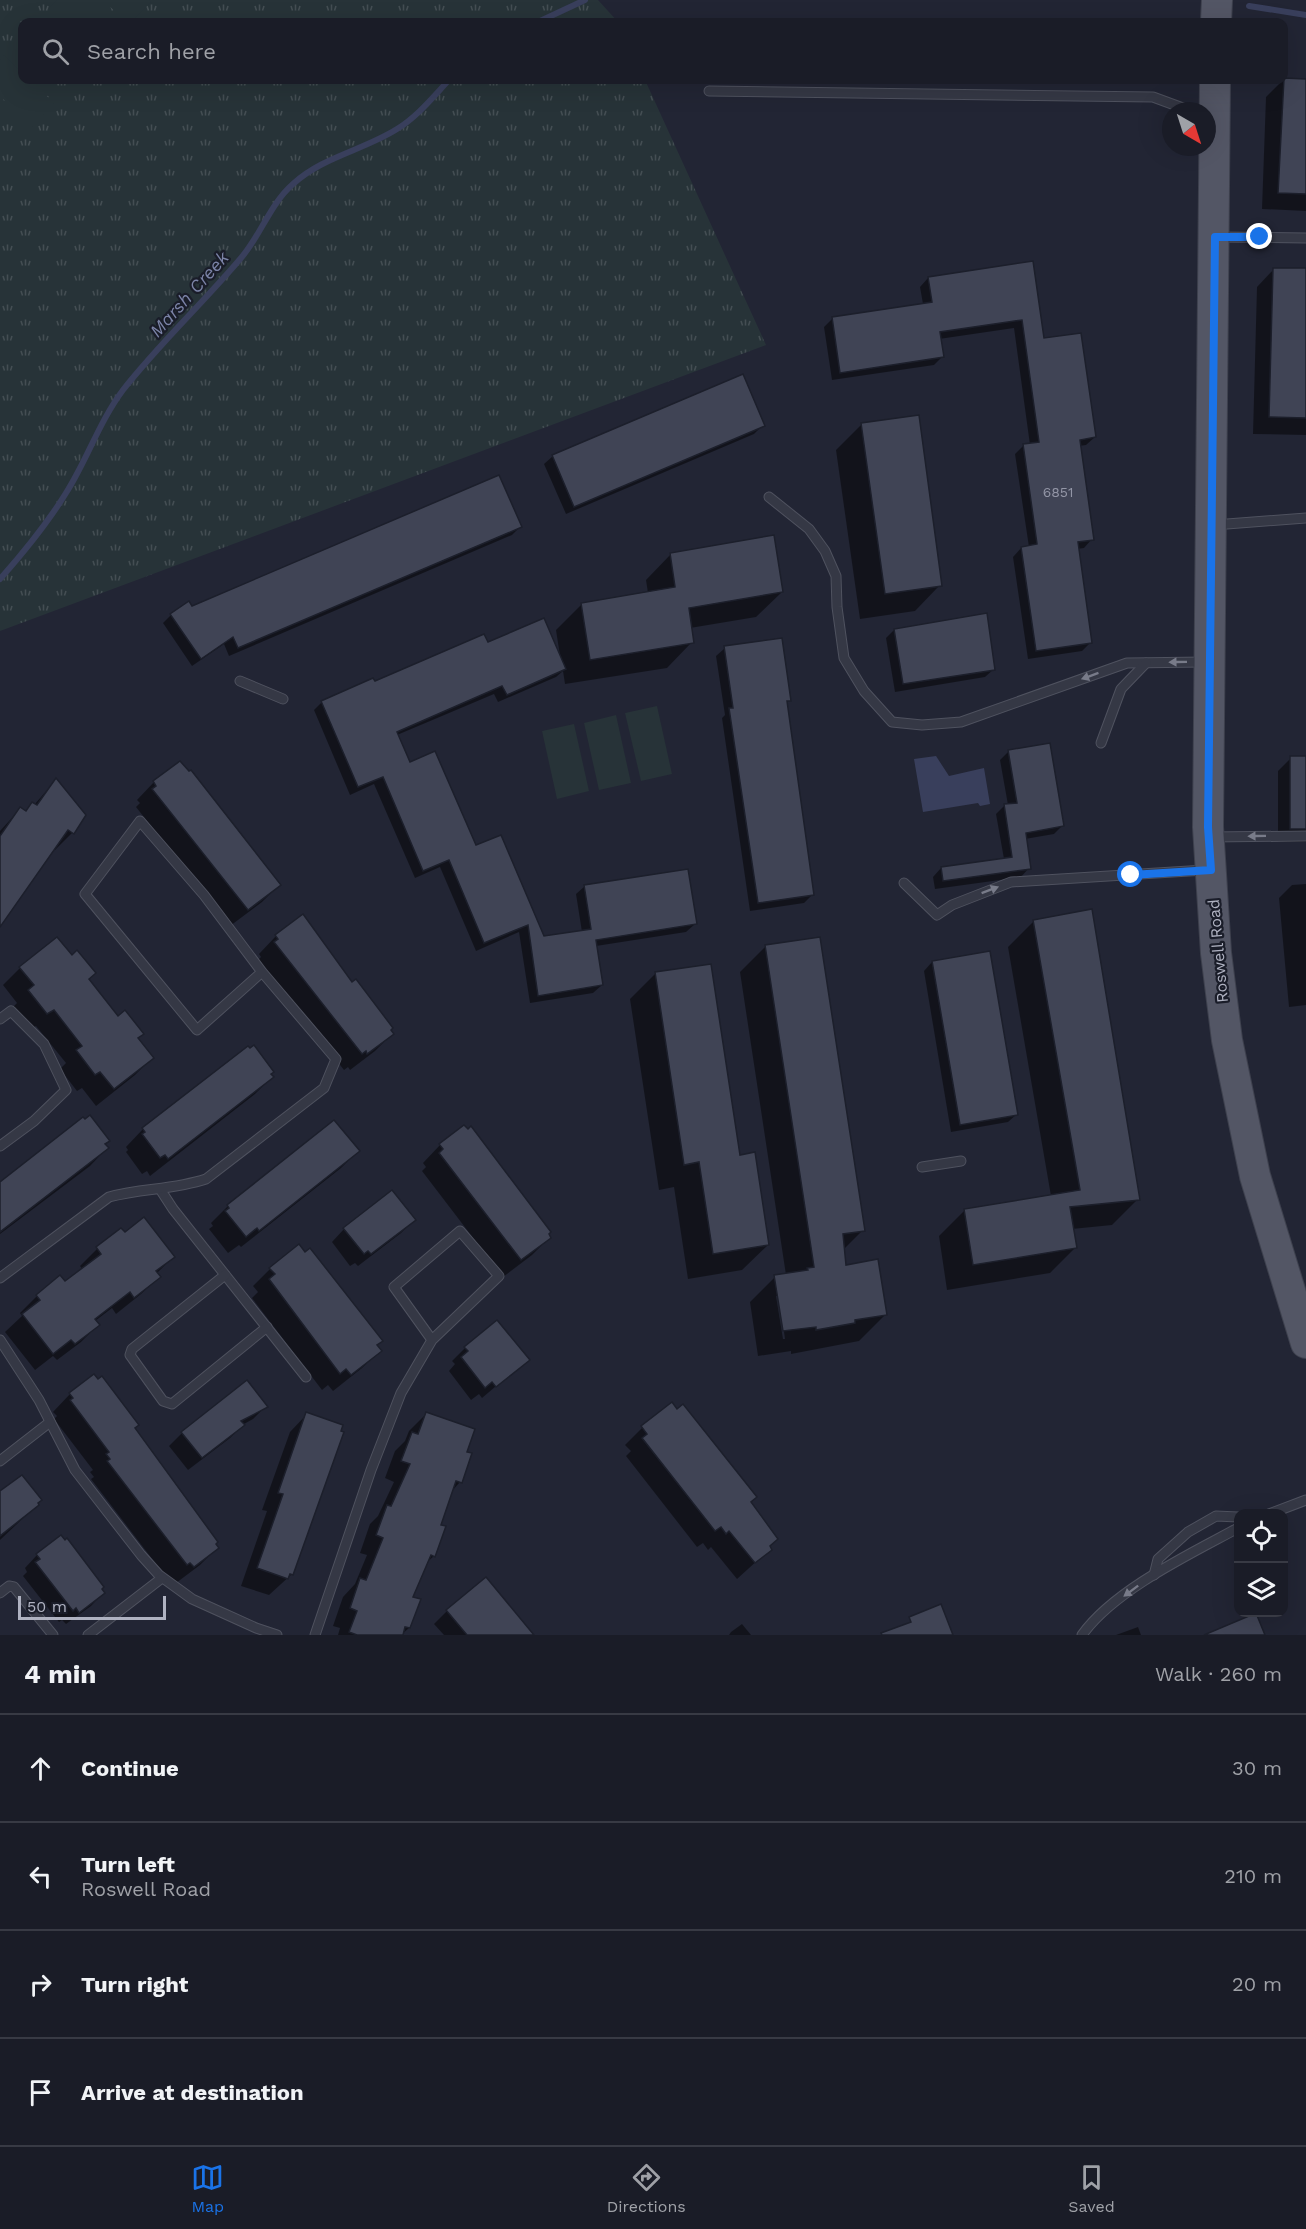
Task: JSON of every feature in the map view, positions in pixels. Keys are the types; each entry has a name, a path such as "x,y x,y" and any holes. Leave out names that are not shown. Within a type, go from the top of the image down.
{"main road":[{"path":"1216,18 1217,0"},
{"name":"Roswell Road","path":"1209,102 1214,84"},
{"name":"Roswell Road","path":"1207,156 1215,237 1209,837 1216,957 1229,1051 1255,1176 1306,1343"}],"lane":[{"path":"709,91 1153,97 1165,102"},
{"path":"1215,237 1306,238"},
{"path":"769,497 809,529 825,551 836,576 837,607 844,658 864,691 892,722 922,725 961,722 1127,663 1210,662"},
{"path":"1212,525 1306,518"},
{"path":"1101,743 1121,689 1146,663"},
{"path":"240,681 283,699"},
{"path":"0,1278 109,1197 184,1186 206,1179 324,1088 336,1059 262,972 204,896 140,821 85,894 142,965 197,1030 262,972"},
{"path":"1209,837 1306,836"},
{"path":"904,883 938,915 952,905 1011,882 1211,870"},
{"path":"0,1019 11,1011 44,1044 66,1090 34,1120 0,1146"},
{"path":"922,1167 961,1161"},
{"path":"160,1189 173,1209 306,1377"},
{"path":"315,1635 401,1394 432,1340 499,1276 460,1231 394,1287 432,1340"},
{"path":"225,1275 132,1349 130,1355 163,1401 172,1404 267,1327"},
{"path":"0,1340 39,1400 75,1470 141,1556 162,1578 192,1599 277,1635"},
{"path":"0,1461 50,1422"},
{"path":"1282,1509 1306,1500"},
{"path":"1154,1575 1158,1559 1188,1532 1216,1516 1234,1516"},
{"path":"1082,1635 1093,1620 1154,1575 1234,1531"},
{"path":"1188,1532 1198,1550"},
{"path":"88,1635 162,1578"},
{"path":"0,1593 9,1586 14,1587 53,1635"}],"green space":[{"path":"0,0 598,0 614,18 18,18 18,84 647,84 766,345 0,631"},
{"path":"57,0 87,0 106,18 60,18 49,8"},
{"path":"103,0 149,0 151,2 135,18 122,18"},
{"path":"4,55 18,69 18,84 34,84 54,103 32,127 0,96 0,60"},
{"path":"657,706 672,774 641,781 625,713"},
{"path":"616,715 631,783 599,790 584,723"},
{"path":"574,724 589,791 557,799 542,731"}],"water":[{"path":"936,756 949,776 984,768 990,804 980,806 978,803 923,812 914,759"}],"building":[{"path":"1288,78 1306,79 1306,194 1278,193 1284,84 1288,84"},
{"path":"1033,261 1044,338 1081,333 1096,437 1080,440 1094,540 1078,542 1092,643 1036,651 1021,547 1037,544 1023,444 1039,442 1022,320 940,332 944,357 840,373 832,317 932,302 928,277"},
{"path":"1273,268 1306,268 1306,418 1269,417"},
{"path":"743,374 765,426 574,507 552,455"},
{"path":"919,415 942,586 885,594 861,423"},
{"path":"499,475 522,527 238,648 233,637 201,659 170,614 189,601 192,606"},
{"path":"774,535 783,592 689,608 694,643 590,660 581,603 675,587 670,553"},
{"path":"987,613 995,670 903,684 894,629"},
{"path":"544,618 566,669 507,695 502,686 397,732 410,762 435,751 476,845 501,835 544,936 591,929 584,885 688,869 697,924 596,940 603,985 538,996 528,925 484,943 449,860 423,871 383,777 358,787 321,701 373,678 375,681 484,634 488,642"},
{"path":"782,638 791,701 787,701 814,895 758,903 729,708 733,708 724,646"},
{"path":"1050,743 1064,826 1026,833 1031,869 943,881 941,867 1012,857 1004,804 1017,803 1008,750"},
{"path":"1290,756 1306,756 1306,829 1290,829"},
{"path":"180,761 189,771 191,770 281,885 248,910 152,789 156,786 153,781"},
{"path":"56,778 86,815 74,834 68,830 0,927 0,836 20,807 26,811 32,802 37,805"},
{"path":"1092,909 1140,1200 1070,1207 1077,1248 973,1265 964,1209 1080,1190 1033,920"},
{"path":"303,914 352,982 356,979 393,1028 391,1030 394,1034 367,1054 366,1051 362,1054 274,942 278,939 275,935"},
{"path":"57,937 72,955 77,950 96,973 89,979 118,1016 125,1010 144,1034 138,1038 154,1058 114,1089 100,1072 95,1075 76,1050 82,1046 54,1010 47,1014 28,990 34,985 19,967"},
{"path":"820,937 865,1231 843,1234 846,1265 878,1259 887,1315 816,1330 816,1327 783,1331 774,1275 814,1267 765,945"},
{"path":"990,951 1018,1115 960,1125 932,961"},
{"path":"711,964 740,1155 755,1152 769,1245 713,1254 699,1162 684,1165 655,972"},
{"path":"254,1045 274,1072 271,1074 274,1077 168,1159 165,1155 160,1158 142,1134 145,1132 142,1128 248,1046 250,1048"},
{"path":"90,1115 110,1141 105,1144 109,1148 0,1232 0,1182 83,1117 85,1119"},
{"path":"334,1120 360,1151 259,1231 257,1228 246,1237 225,1211 229,1208 227,1205"},
{"path":"464,1125 468,1129 471,1126 551,1232 549,1234 551,1238 521,1260 439,1153 443,1149 439,1144"},
{"path":"392,1190 416,1220 371,1254 368,1251 364,1254 343,1228"},
{"path":"144,1217 175,1257 156,1271 161,1277 134,1298 130,1292 95,1319 100,1325 75,1344 71,1340 53,1354 22,1314 40,1300 36,1295 60,1275 65,1281 101,1254 96,1247 121,1228 125,1232"},
{"path":"299,1244 305,1252 310,1248 383,1341 377,1345 382,1351 351,1375 346,1369 340,1374 269,1279 275,1274 269,1268"},
{"path":"497,1320 530,1360 496,1387 492,1382 485,1388 461,1357 468,1351 464,1347"},
{"path":"94,1374 98,1379 102,1376 139,1425 135,1428 218,1542 216,1544 219,1548 194,1567 190,1563 187,1565 107,1461 110,1459 106,1454 109,1452 70,1400 73,1398 69,1393"},
{"path":"247,1380 268,1407 241,1421 245,1425 202,1458 181,1432"},
{"path":"672,1402 677,1409 683,1404 757,1497 751,1502 778,1539 770,1546 772,1550 755,1563 729,1531 726,1534 721,1527 715,1531 642,1438 647,1434 641,1426"},
{"path":"306,1412 343,1425 341,1431 344,1432 293,1575 290,1574 288,1579 257,1568 283,1494 278,1493"},
{"path":"426,1412 475,1429 467,1452 472,1453 462,1483 456,1481 441,1525 446,1526 435,1557 431,1555 413,1597 421,1599 410,1628 405,1627 403,1635 357,1635 349,1632 357,1611 350,1608 360,1578 366,1580 383,1538 376,1535 387,1505 391,1506 410,1464 401,1461 412,1432 418,1434"},
{"path":"22,1475 42,1500 38,1503 39,1505 0,1536 0,1491"},
{"path":"61,1535 65,1540 67,1538 104,1587 102,1589 105,1593 79,1613 76,1608 73,1611 35,1562 40,1559 36,1554"},
{"path":"486,1577 534,1635 467,1635 446,1610"},
{"path":"941,1604 953,1635 882,1635 881,1633 911,1622 909,1617"},
{"path":"1247,1617 1258,1617 1265,1635 1204,1635"}],"waterway":[{"name":"Marsh Creek","path":"547,18 585,0"},
{"name":"Marsh Creek","path":"1249,6 1306,15"},
{"name":"Marsh Creek","path":"0,579 35,538 59,504 123,390 241,258 285,192 317,167 384,136 404,124 445,84"}],"route":[{"path":"1131,875 1211,870 1208,827 1215,237 1260,237"}]}
